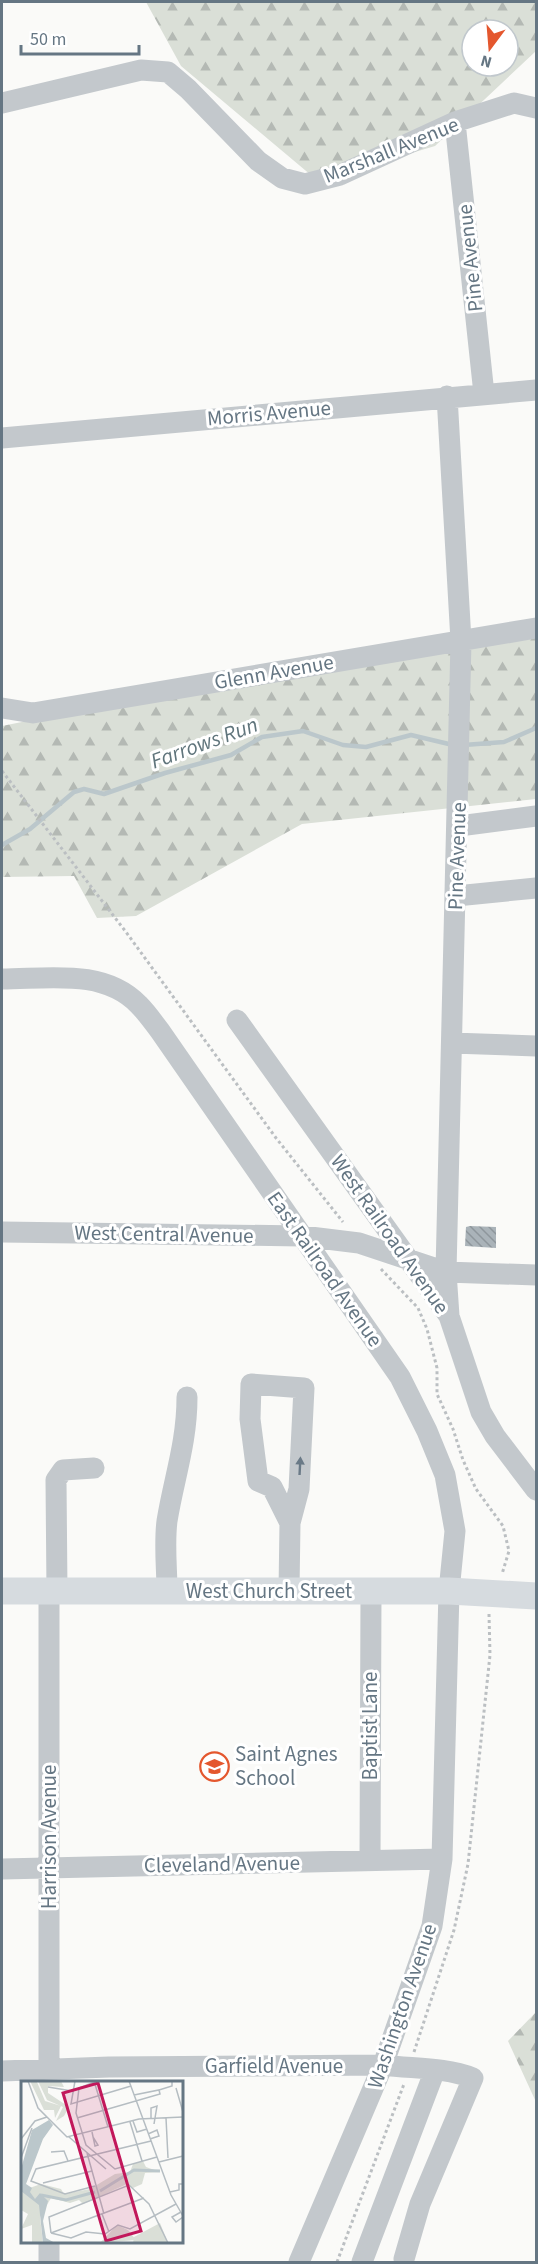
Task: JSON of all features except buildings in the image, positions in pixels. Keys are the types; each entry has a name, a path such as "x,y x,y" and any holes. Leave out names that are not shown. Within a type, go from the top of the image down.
{"main road":[{"name":"West Church Street","path":"2,1591 449,1591 537,1596"}],"street":[{"name":"Marshall Avenue","path":"2,103 141,70 168,72 188,89 258,161 282,178 304,184 340,175 456,122 514,103 537,108"},
{"name":"Pine Avenue","path":"456,122 484,394"},
{"name":"Morris Avenue","path":"2,438 447,396 537,390"},
{"name":"Pine Avenue","path":"447,396 461,641 459,826 446,1272 449,1316"},
{"name":"Glenn Avenue","path":"7,709 33,712 537,628"},
{"path":"459,826 537,816"},
{"path":"456,896 537,888"},
{"name":"East Railroad Avenue","path":"2,979 92,979 111,987 138,1004 160,1030 400,1377 427,1431 445,1475 455,1531 449,1591"},
{"name":"West Railroad Avenue","path":"237,1020 449,1316 481,1412 495,1436 537,1490"},
{"path":"452,1043 537,1046"},
{"name":"West Central Avenue","path":"2,1232 302,1236 359,1243 446,1272 537,1275"},
{"path":"289,1591 290,1523 299,1489 304,1388 251,1384 250,1419 258,1480 272,1486 290,1523"},
{"path":"167,1591 167,1522 182,1461 187,1428 187,1398"},
{"name":"Harrison Avenue","path":"49,2076 49,1868 56,1480 63,1470 94,1468"},
{"name":"Washington Avenue","path":"299,2262 383,2066 432,1926 442,1859 449,1591"},
{"name":"Baptist Lane","path":"370,1860 371,1592"},
{"name":"Cleveland Avenue","path":"2,1869 442,1859"},
{"name":"Garfield Avenue","path":"2,2071 49,2076 383,2066 409,2070 452,2070 473,2078 420,2204 405,2261"},
{"path":"362,2262 435,2070"},
{"path":"49,2243 49,2262"}],"path":[{"path":"2,771 69,861 126,932 276,1138 359,1243 391,1281 418,1308 427,1329 437,1368 437,1394 453,1429 462,1460 476,1489 503,1526 509,1551 489,1615 489,1655 468,1864 454,1930 419,2029 409,2070 337,2262"}],"green space":[{"path":"146,2 536,2 536,51 520,66 520,18 460,18 460,78 507,78 435,146 318,181 181,66"},
{"path":"536,630 536,799 302,824 136,916 97,918 74,876 2,877 2,726 438,638"},
{"path":"536,2012 536,2102 508,2041"}],"waterway":[{"name":"Farrows Run","path":"464,745 504,742 536,728"},
{"name":"Farrows Run","path":"2,845 30,829 74,792 84,789 104,794 165,773 231,755 262,737 303,731 343,745 366,747 411,735 453,745"}],"place":[{"name":"Saint Agnes School","path":"214,1766"}]}
